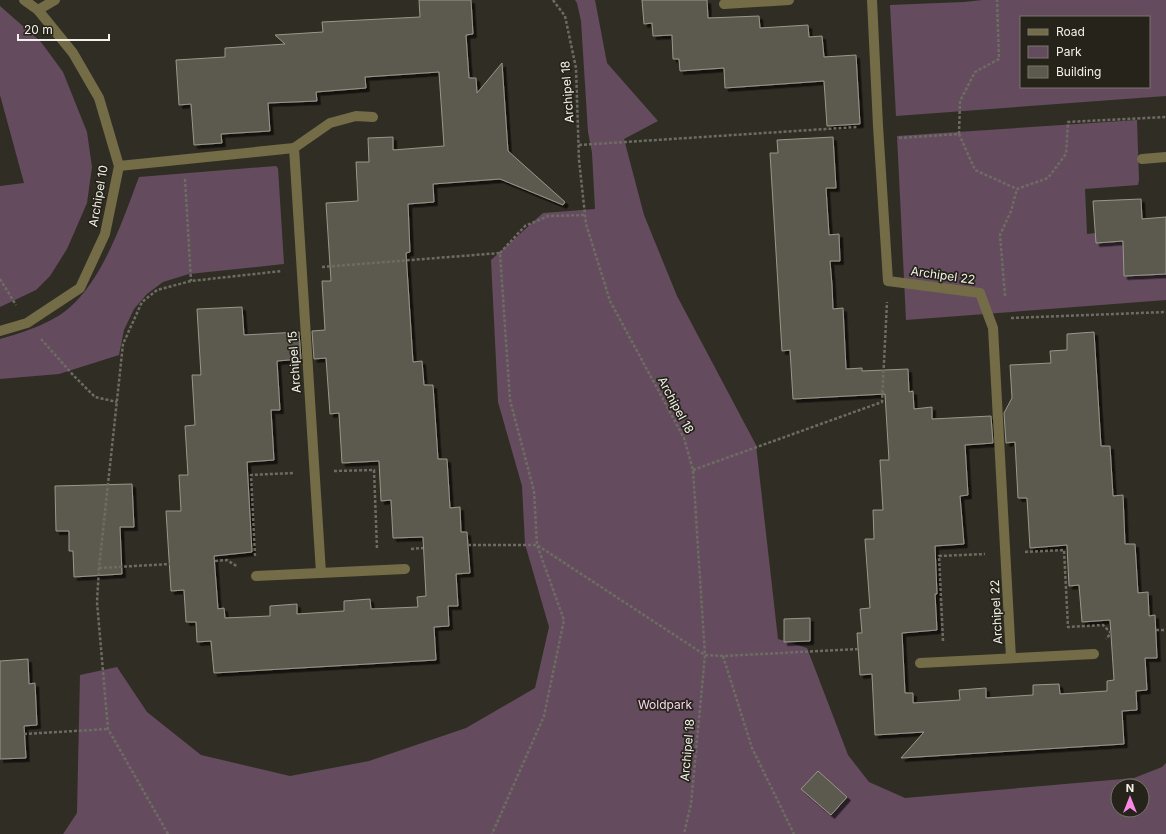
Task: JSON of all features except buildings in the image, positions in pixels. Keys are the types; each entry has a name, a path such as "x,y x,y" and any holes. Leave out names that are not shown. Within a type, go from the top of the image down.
{"street":[{"name":"Archipel 10","path":"0,331 27,323 80,288 105,234 118,166 99,98 73,53 38,10 24,0"},
{"path":"38,10 55,0"},
{"path":"724,4 789,0"},
{"path":"872,0 888,281"},
{"path":"118,166 294,148 330,123 356,116 373,117"},
{"name":"Archipel 15","path":"294,148 321,574"},
{"path":"1142,159 1166,157"},
{"name":"Archipel 22","path":"888,281 980,293 993,328 1012,658"},
{"path":"256,576 405,569"},
{"name":"Archipel 22","path":"920,663 1094,654"}],"path":[{"name":"Archipel 18","path":"553,0 564,16 576,68 579,146 586,224 610,301 684,438 693,470 705,655 691,804 684,834"},
{"path":"997,0 999,59 975,72 960,101 959,134 975,170 1017,189 1048,178 1062,160 1066,154 1068,122 1166,117"},
{"path":"579,146 878,126"},
{"path":"879,140 959,134"},
{"path":"184,160 190,281"},
{"path":"1007,318 1000,235 1012,212 1017,189"},
{"path":"500,253 525,226 548,216 585,215"},
{"path":"0,279 27,323 74,376 94,396 117,402"},
{"path":"693,470 882,402 888,281"},
{"path":"993,328 1007,318 1166,312"},
{"path":"468,545 538,545 705,655 723,656 858,649"},
{"path":"98,568 170,564"},
{"path":"1156,630 1166,630"},
{"path":"723,656 752,748 794,834"},
{"path":"24,734 108,729"}],"green space":[{"name":"Woldpark","path":"575,0 595,0 607,63 658,121 624,139 644,215 677,296 756,445 778,639 807,648 848,755 869,782 905,798 1110,780 1110,818 1150,818 1150,778 1134,778 1162,767 1166,763 1166,834 63,834 77,813 80,675 117,667 147,712 201,755 290,776 369,761 466,728 535,688 549,627 525,544 522,486 498,402 491,260 543,213 595,209 592,153 588,132 581,21"},
{"path":"982,0 1166,0 1166,96 896,116 890,5"},
{"path":"0,6 41,42 63,72 87,132 92,167 87,203 67,249 50,276 36,290 0,307 0,186 24,183 0,95"},
{"path":"1137,120 1138,185 1085,189 1087,234 1123,230 1166,260 1166,300 906,320 897,136"},
{"path":"276,166 278,168 284,264 189,274 163,282 147,294 134,309 124,330 119,355 59,374 0,379 0,339 27,331 45,323 69,308 81,295 92,281 111,247 139,177"}]}
